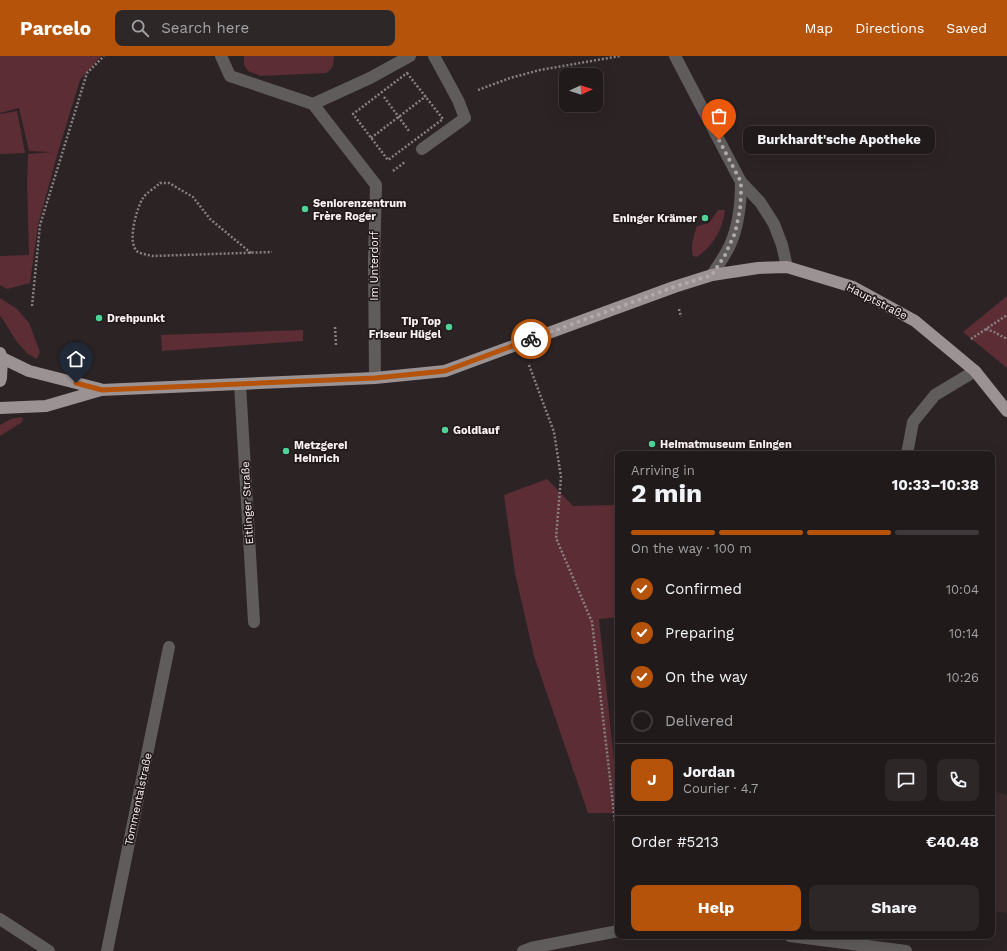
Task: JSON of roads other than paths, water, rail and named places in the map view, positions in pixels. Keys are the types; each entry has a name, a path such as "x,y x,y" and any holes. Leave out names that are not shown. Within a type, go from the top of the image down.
{"main road":[{"path":"0,408 46,406 102,390 375,378 445,371 674,287 712,275 758,268 787,267"},
{"name":"Hauptstraße","path":"787,267 853,287 915,321 975,371 1007,411"},
{"path":"0,381 1,356 29,371 102,390"}],"street":[{"path":"221,56 230,76 314,104 370,78 410,56"},
{"path":"419,144 465,118 458,100 434,56"},
{"path":"675,56 741,182 760,202 774,224 782,245 787,267"},
{"name":"Im Unterdorf","path":"314,104 376,185 374,261 375,378"},
{"path":"712,275 725,255 735,233 740,210 741,182"},
{"path":"908,451 913,422 935,395 975,371"},
{"name":"Eitlinger Straße","path":"240,384 254,622"},
{"name":"Tommentalstraße","path":"107,951 169,647"},
{"path":"0,919 49,951"},
{"path":"523,951 531,948 615,933"},
{"path":"813,939 906,951"}],"place":[{"name":"Burkhardt'sche Apotheke","path":"719,140"},
{"name":"Seniorenzentrum Frère Roger","path":"305,209"},
{"name":"Eninger Krämer","path":"705,218"},
{"name":"Drehpunkt","path":"99,318"},
{"name":"Tip Top Friseur Hügel","path":"449,327"},
{"name":"Goldlauf","path":"445,430"},
{"name":"Heimatmuseum Eningen","path":"652,444"},
{"name":"Metzgerei Heinrich","path":"286,451"}]}
